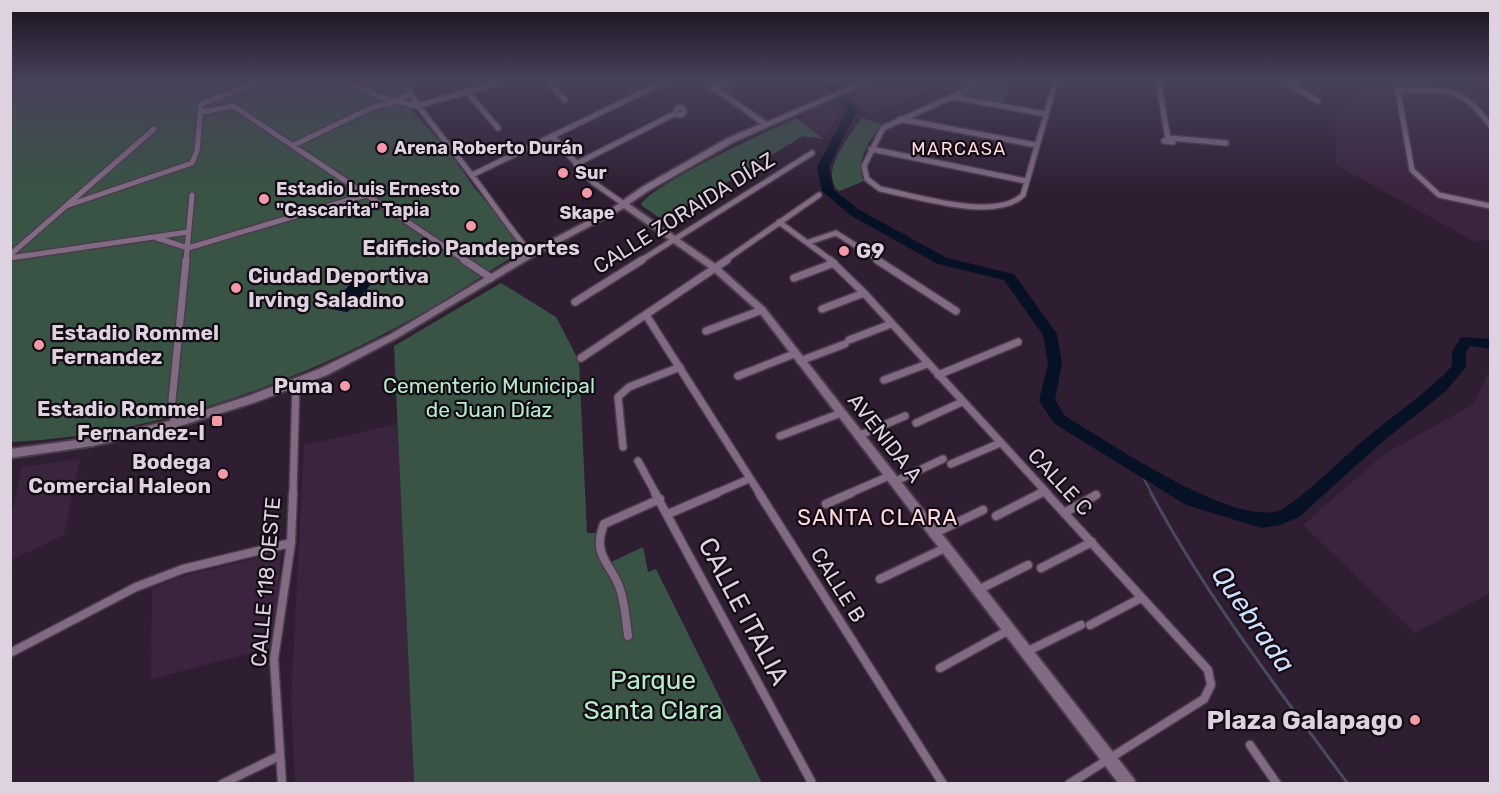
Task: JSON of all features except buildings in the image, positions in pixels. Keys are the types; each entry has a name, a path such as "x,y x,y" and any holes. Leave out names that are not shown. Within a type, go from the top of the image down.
{"main road":[{"path":"762,117 769,122"},
{"path":"10,454 92,442 174,424 296,383 364,352 731,140 781,117"},
{"name":"AVENIDA A","path":"621,202 716,268 762,310 933,534 1129,783"}],"street":[{"path":"66,206 113,188 192,163 197,151 199,117"},
{"path":"250,117 491,278"},
{"path":"294,145 352,117"},
{"path":"426,117 472,175 502,220 531,254"},
{"path":"489,117 498,128"},
{"path":"472,175 591,117"},
{"path":"576,164 668,117"},
{"path":"904,117 883,128 871,149 864,166 871,184 892,193 984,209 1008,206 1023,195 1044,117"},
{"path":"1164,117 1168,138 1226,143"},
{"path":"1403,117 1413,170 1439,195 1491,206"},
{"path":"900,119 1036,145"},
{"path":"10,257 154,129"},
{"path":"552,136 600,189 621,202"},
{"path":"871,149 1026,181"},
{"name":"CALLE ZORAIDA DÍAZ","path":"574,302 812,153"},
{"path":"94,182 96,187 113,188"},
{"path":"174,424 172,401 192,195"},
{"path":"157,238 188,248 366,195"},
{"path":"581,358 716,268 819,195"},
{"name":"CALLE C","path":"779,222 809,242 864,293 1208,670 1212,683 1210,693 1204,699 1108,756"},
{"path":"10,257 188,232"},
{"path":"809,242 836,233 956,310"},
{"path":"794,278 834,263"},
{"path":"822,309 864,293"},
{"path":"706,331 762,310"},
{"name":"CALLE B","path":"645,315 943,783"},
{"path":"738,376 847,342 891,324"},
{"path":"938,375 1018,342"},
{"path":"884,380 927,364"},
{"path":"623,447 618,397 629,387 680,367"},
{"name":"CALLE 118 OESTE","path":"282,783 274,659 291,543 296,383"},
{"path":"916,423 962,402"},
{"path":"780,436 841,413"},
{"path":"858,436 905,416"},
{"path":"951,464 1000,443"},
{"path":"826,504 943,459"},
{"name":"CALLE ITALIA","path":"638,461 811,781"},
{"path":"668,514 749,479"},
{"path":"996,516 1044,491"},
{"path":"1064,513 1095,495"},
{"path":"628,636 619,584 614,571 603,562 600,534 604,524 660,499"},
{"path":"933,534 983,510"},
{"path":"1041,568 1092,542"},
{"path":"10,653 145,583 183,569 291,543"},
{"path":"880,579 945,548"},
{"path":"978,590 1028,565"},
{"path":"1026,652 1142,598"},
{"path":"940,668 1010,630"},
{"path":"1250,745 1277,783"},
{"path":"222,783 279,756"},
{"path":"1070,783 1108,756"}],"shaded area":[{"path":"802,117 837,117 825,137 797,119"},
{"path":"1335,117 1490,117 1490,239 1475,242 1336,165"},
{"path":"1490,368 1490,593 1415,633 1303,525 1383,455 1474,404"},
{"path":"398,424 414,783 295,784 291,698 304,445"},
{"path":"80,459 64,535 11,560 11,508 14,506 21,467"},
{"path":"281,552 274,647 151,679 152,589 179,577"}],"green space":[{"name":"Ciudad Deportiva Irving Saladino","path":"10,117 418,117 447,149 474,187 525,249 397,327 306,371 210,406 160,420 61,438 11,442"},
{"path":"796,118 824,139 803,136 664,221 641,205 649,196 687,172"},
{"path":"861,118 883,124 873,136 862,159 861,174 864,181 839,191 833,183 834,165 838,154"},
{"name":"Cementerio Municipal de Juan Díaz","path":"501,283 556,317 579,361 587,533 603,533 609,563 643,547 648,572 656,569 762,783 414,783 394,346"}],"water":[{"path":"359,273 379,276 348,313 327,309"}],"waterway":[{"path":"848,117 823,167 828,191 854,212 943,261 1009,277 1050,334 1055,364 1047,401 1060,420 1192,500 1262,521 1280,518 1293,512 1375,439 1441,387 1459,367 1459,352 1466,341 1490,344"},
{"name":"Quebrada","path":"1138,468 1152,494"},
{"name":"Quebrada","path":"1151,493 1219,606 1348,784"}],"place":[{"name":"Arena Roberto Durán","path":"382,148"},
{"name":"Sur","path":"563,173"},
{"name":"Skape","path":"587,193"},
{"name":"Estadio Luis Ernesto \"Cascarita\" Tapia","path":"264,199"},
{"name":"Edificio Pandeportes","path":"471,226"},
{"name":"G9","path":"844,251"},
{"name":"Ciudad Deportiva Irving Saladino","path":"236,288"},
{"name":"Estadio Rommel Fernandez","path":"39,345"},
{"name":"Puma","path":"345,386"},
{"name":"Estadio Rommel Fernandez-I","path":"217,421"},
{"name":"Bodega Comercial Haleon","path":"223,474"},
{"name":"Plaza Galapago","path":"1415,720"}],"district":[{"name":"MARCASA","path":"959,149"},
{"name":"SANTA CLARA","path":"878,517"}],"park label":[{"name":"Parque Santa Clara","path":"653,695"}]}
